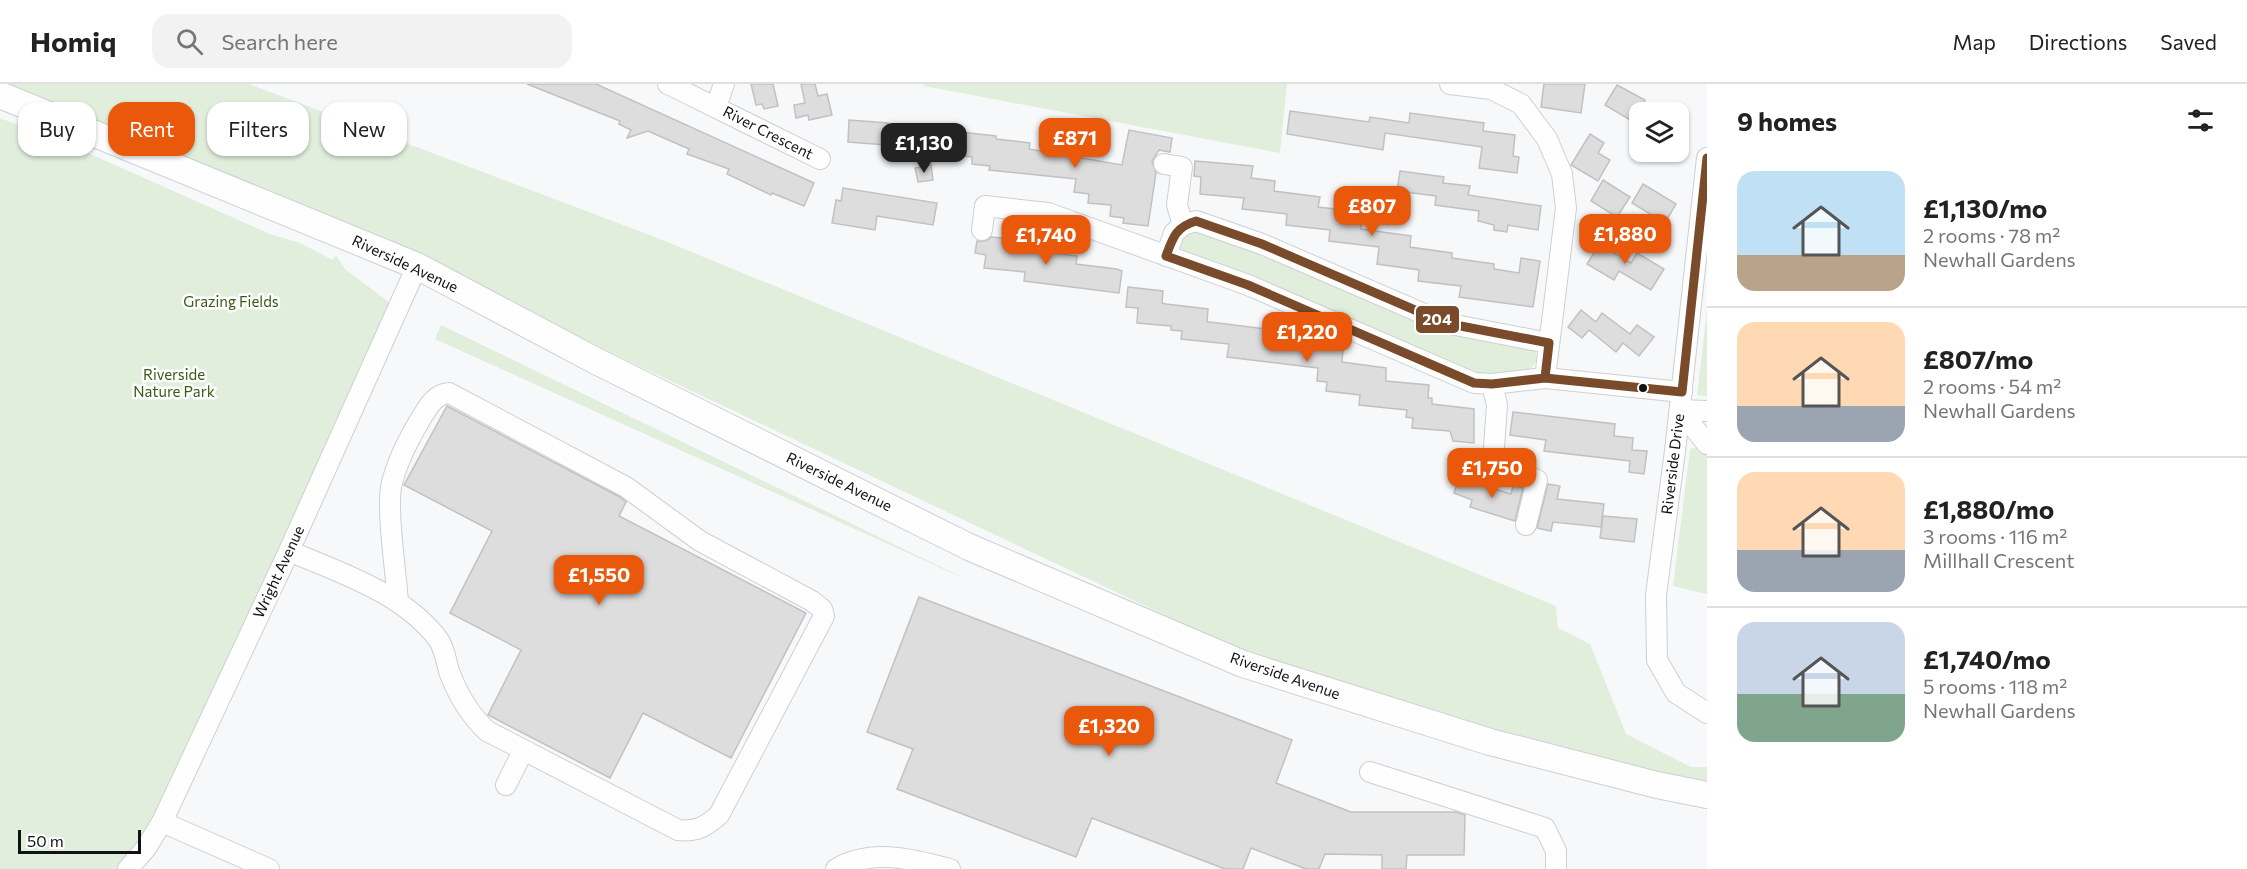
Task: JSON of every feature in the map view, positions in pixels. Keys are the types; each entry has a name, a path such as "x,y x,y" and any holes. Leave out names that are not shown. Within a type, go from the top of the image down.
{"main road":[{"name":"Riverside Avenue","path":"0,95 417,266 596,361 969,547 1243,664 1490,742 1657,785 1707,795"}],"street":[{"name":"River Crescent","path":"668,84 820,159"},
{"name":"River Crescent","path":"716,106 724,84"},
{"path":"1450,84 1491,89 1521,104 1547,139 1562,174 1566,208 1545,378"},
{"name":"Riverside Drive","path":"1707,158 1681,401 1656,596 1657,660 1676,693 1707,713"},
{"path":"1164,164 1182,166 1177,205 1183,225"},
{"path":"982,230 985,206 1048,213 1248,285 1473,383 1492,384 1545,378 1681,401 1707,411"},
{"path":"1166,256 1174,233 1183,225 1196,221 1262,244 1445,323 1549,343"},
{"name":"Wright Avenue","path":"128,869 146,848 162,822 289,551 417,266"},
{"path":"1492,384 1497,405 1492,460 1537,480 1526,525"},
{"path":"289,551 358,580 398,602 440,641 451,675 471,716 487,731 678,830 693,832 707,826 719,815 732,795 824,616 822,609 700,542 626,487 449,393 441,393 435,399 413,432 397,466 391,489 398,602"},
{"path":"1681,401 1707,444"},
{"path":"506,784 523,751"},
{"path":"1370,772 1545,828 1556,851 1556,869"},
{"path":"162,822 264,868"},
{"path":"836,869 868,856 890,857 950,869"}],"green space":[{"path":"0,84 249,84 297,102 207,102 207,156 309,156 309,107 321,111 321,156 407,156 407,144 655,237 1556,606 1558,628 1590,644 1626,734 1691,767 1707,767 1707,788 1438,716 1253,657 622,358 431,264 172,156 195,156 195,102 108,102 108,129 96,124 96,102 43,102"},
{"path":"924,84 1287,84 1280,153 924,86"},
{"name":"Riverside Nature Park","path":"0,118 18,125 18,156 95,156 270,234 300,243 333,260 336,255 345,269 398,309 289,551 128,869 0,869"},
{"path":"1196,227 1532,347 1538,357 1528,370 1521,373 1504,376 1478,376 1184,254 1179,244 1184,232"},
{"path":"1707,310 1707,396 1697,395"},
{"path":"441,325 972,582 435,339"},
{"path":"1700,447 1707,456 1707,594 1673,586 1690,449"}],"building":[{"path":"527,84 596,84 814,183 804,206 772,193 771,195 727,174 729,169 687,154 689,149 648,131 627,138 631,130 619,124 620,121"},
{"path":"751,84 773,84 778,106 764,109 762,104 756,105"},
{"path":"801,84 815,84 818,96 827,94 832,115 809,120 808,115 796,118 794,105 805,103"},
{"path":"1544,84 1585,84 1581,113 1541,107"},
{"path":"1617,85 1645,100 1644,102 1629,102 1629,119 1605,105"},
{"path":"1290,111 1369,122 1370,117 1409,123 1410,113 1484,123 1483,131 1515,135 1513,156 1519,157 1517,173 1479,168 1482,147 1385,133 1383,150 1287,134"},
{"path":"849,120 888,123 886,145 848,142"},
{"path":"942,130 996,136 996,139 1030,143 1029,149 1122,165 1129,130 1172,138 1170,152 1159,150 1152,161 1156,173 1148,226 1123,223 1124,218 1110,216 1111,205 1088,203 1089,194 1074,192 1076,179 989,170 990,166 972,164 972,157 939,153"},
{"path":"1590,134 1604,143 1598,153 1610,160 1598,181 1571,165"},
{"path":"1195,161 1253,166 1251,178 1275,181 1274,191 1320,197 1318,207 1362,212 1361,229 1411,236 1410,247 1452,253 1452,258 1494,264 1494,269 1519,273 1521,258 1540,261 1533,307 1459,297 1461,286 1418,281 1419,270 1377,264 1379,247 1329,241 1330,230 1286,225 1287,214 1242,209 1244,198 1200,194 1201,177 1194,176"},
{"path":"931,165 933,180 918,182 915,168"},
{"path":"1400,171 1444,177 1443,183 1470,186 1468,195 1541,206 1538,230 1508,225 1507,232 1494,230 1494,225 1478,221 1479,211 1435,205 1436,196 1397,191"},
{"path":"1603,180 1630,197 1617,217 1591,201"},
{"path":"1643,184 1676,204 1665,223 1632,203"},
{"path":"843,188 937,203 933,225 877,216 875,230 832,223 836,200 841,201"},
{"path":"1611,226 1609,250 1631,263 1637,253 1664,269 1651,290 1619,271 1614,280 1587,264"},
{"path":"991,237 1035,241 1034,251 1077,256 1076,264 1122,271 1119,293 1024,281 1025,272 984,268 986,255 975,253 977,241 986,241"},
{"path":"1128,287 1163,291 1162,303 1208,309 1207,322 1299,333 1297,343 1301,345 1343,350 1342,362 1386,368 1386,381 1429,385 1428,398 1432,398 1432,404 1474,409 1474,443 1453,441 1450,431 1412,428 1413,418 1406,417 1407,410 1359,405 1360,395 1326,391 1327,382 1317,381 1318,368 1227,357 1229,344 1181,339 1182,331 1171,330 1171,326 1137,323 1138,308 1126,307"},
{"path":"1581,310 1596,322 1602,313 1630,334 1637,325 1654,337 1639,356 1623,343 1616,352 1589,330 1582,338 1568,327"},
{"path":"447,406 620,497 626,502 619,516 806,613 731,758 643,713 610,778 488,715 521,650 450,613 492,531 404,485"},
{"path":"1513,412 1615,424 1614,436 1633,438 1632,450 1647,451 1644,474 1629,472 1630,461 1544,451 1546,440 1510,435"},
{"path":"1458,481 1470,485 1471,482 1511,494 1513,486 1523,488 1515,521 1470,507 1472,500 1454,493"},
{"path":"1548,484 1560,486 1557,499 1604,504 1601,527 1553,522 1551,531 1537,528"},
{"path":"1603,516 1637,519 1634,542 1600,538"},
{"path":"919,597 1292,740 1276,783 1351,812 1456,812 1465,815 1464,855 1407,855 1406,869 1382,869 1382,855 1325,854 1319,869 1306,869 1251,848 1243,869 1225,869 1092,818 1076,857 897,789 913,749 867,732"}],"transit line":[{"name":"204","path":"1545,378 1682,392 1707,158"},
{"name":"204","path":"1196,221 1262,244 1445,323 1549,343 1545,378 1492,384 1474,383 1248,285 1166,256 1176,234 1184,226 1196,221"}],"park label":[{"name":"Grazing Fields","path":"231,302"}]}
